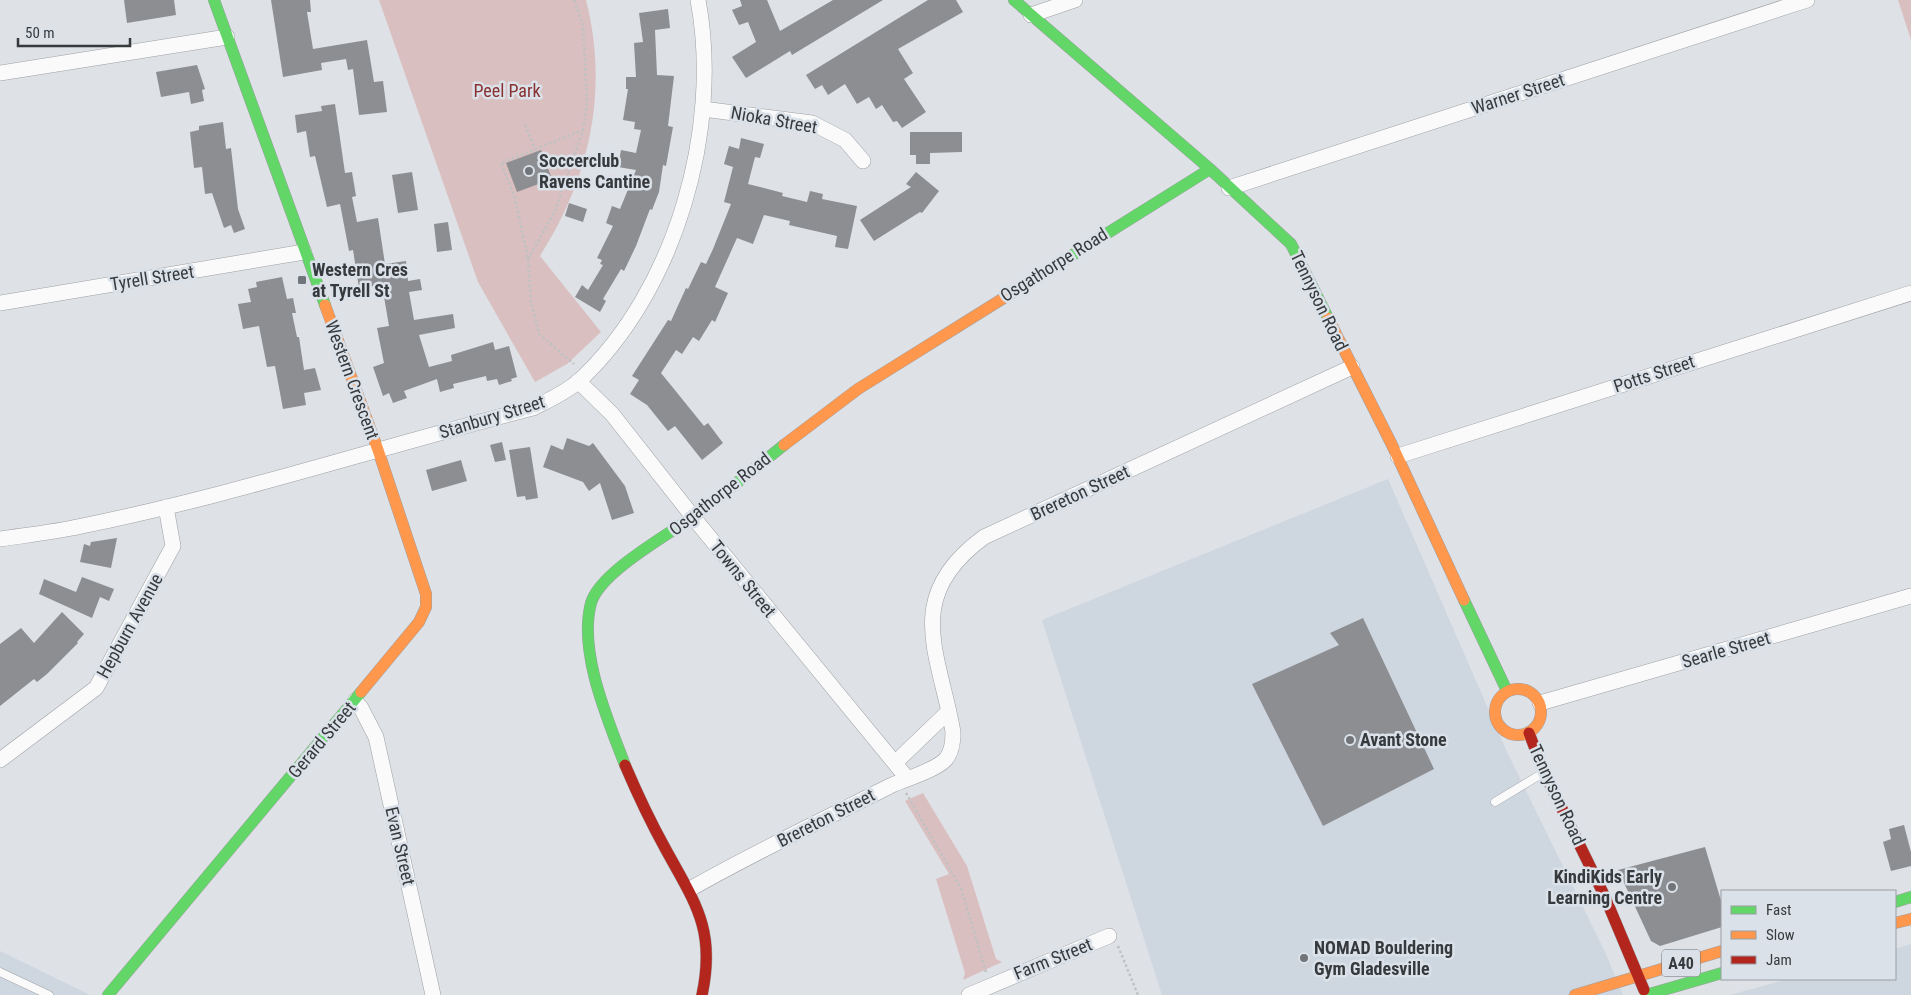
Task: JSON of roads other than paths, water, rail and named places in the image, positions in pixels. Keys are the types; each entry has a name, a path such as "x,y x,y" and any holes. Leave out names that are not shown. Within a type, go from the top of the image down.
{"main road":[{"name":"Western Crescent","path":"214,0 304,252 378,450"},
{"name":"Tennyson Road","path":"1014,0 1210,169 1291,244 1398,456 1507,691"},
{"name":"Osgathorpe Road","path":"702,995 708,967 708,947 703,919 690,889 664,847 628,771 603,702 588,639 587,624 589,611 595,594 610,577 693,517 823,413 891,366 1210,169"},
{"name":"Gerard Street","path":"108,995 419,622 426,607 426,594 378,450"},
{"path":"1521,688 1531,692 1540,703 1542,715 1538,724 1529,733 1516,735 1500,727 1495,709 1498,700 1507,691 1521,688"},
{"name":"Tennyson Road","path":"1529,733 1544,772 1639,975 1646,995"},
{"path":"1896,902 1911,897"},
{"path":"1896,923 1911,919"},
{"name":"A40","path":"1575,995 1721,951"},
{"name":"A40","path":"1646,995 1721,973"}],"street":[{"name":"Stanbury Street","path":"378,450 533,408 556,396 582,377 608,348 652,282 669,247 687,196 703,109 704,54 698,0"},
{"path":"1031,15 1075,0"},
{"name":"Warner Street","path":"1229,188 1806,0"},
{"path":"0,73 227,37"},
{"name":"Nioka Street","path":"703,109 812,123 845,140 864,161"},
{"name":"Tyrell Street","path":"0,303 304,252"},
{"name":"Potts Street","path":"1398,456 1911,292"},
{"name":"Brereton Street","path":"690,889 903,780 940,764 947,758 953,742 949,712 933,650 932,618 943,582 950,570 967,551 984,537 1352,367"},
{"name":"Towns Street","path":"582,377 693,517 895,763 903,780"},
{"name":"Western Crescent","path":"0,539 81,526 166,507 378,450"},
{"name":"Hepburn Avenue","path":"0,760 96,688 173,546 166,507"},
{"name":"Searle Street","path":"1540,703 1911,596"},
{"name":"Evan Street","path":"355,701 361,708 376,737 433,995"},
{"path":"895,763 949,712"},
{"name":"Farm Street","path":"969,995 1109,936"}],"lane":[{"path":"1494,802 1544,772"},
{"path":"0,972 49,995"}],"place":[{"name":"Soccerclub Ravens Cantine","path":"529,171"},
{"name":"Western Cres at Tyrell St","path":"302,280"},
{"name":"Avant Stone","path":"1350,740"},
{"name":"KindiKids Early Learning Centre","path":"1672,887"},
{"name":"NOMAD Bouldering Gym Gladesville","path":"1304,958"}],"park label":[{"name":"Peel Park","path":"507,91"}]}
